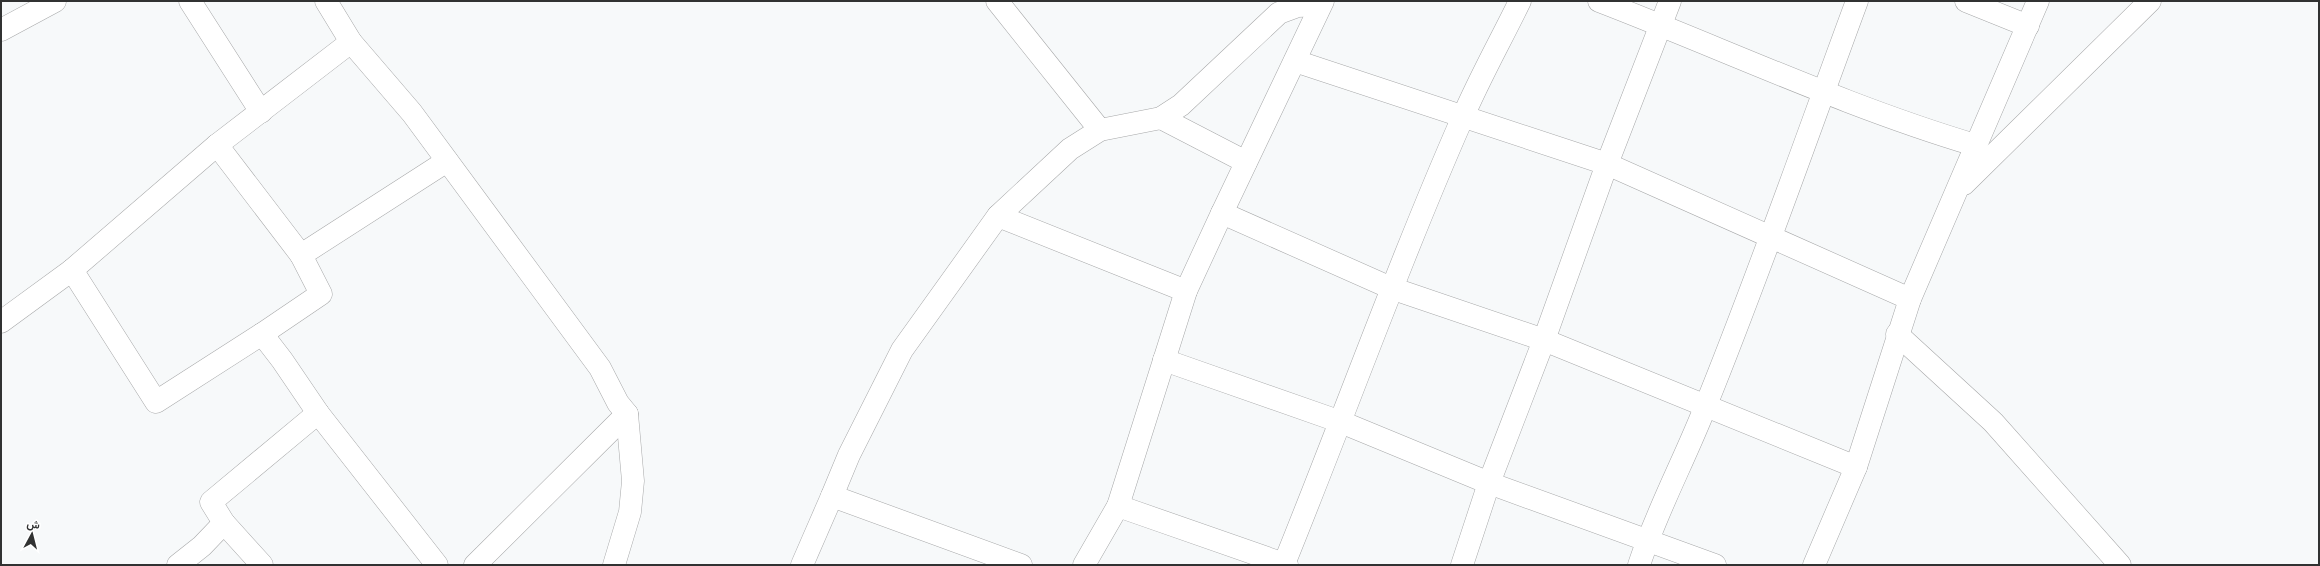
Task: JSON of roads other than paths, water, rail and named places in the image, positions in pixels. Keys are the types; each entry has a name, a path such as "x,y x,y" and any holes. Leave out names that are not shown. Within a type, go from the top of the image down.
{"street":[{"path":"1,30 55,1"},
{"path":"190,1 261,112"},
{"path":"326,1 351,42 412,112 600,368 618,403 627,414 633,481 632,496 630,512 614,565"},
{"path":"997,1 1100,130"},
{"path":"1118,506 1285,564 1341,422 1391,288 1462,118 1520,1"},
{"path":"1599,1 1660,24 1824,91 1933,132 1975,145"},
{"path":"1462,565 1489,482 1544,340 1607,164 1670,1"},
{"path":"1639,565 1647,541 1706,407 1772,236 1857,1"},
{"path":"1966,1 2028,26"},
{"path":"1814,565 1856,467 1897,334 1910,299 2038,1"},
{"path":"1957,191 2150,1"},
{"path":"1084,565 1118,506 1186,291 1322,3"},
{"path":"802,565 849,455 902,350 998,216 1070,149 1100,130 1161,118 1181,105 1279,13 1298,6 1322,3"},
{"path":"1,322 72,270 217,145 351,42"},
{"path":"1295,62 1462,118 1607,164 1772,236 1910,299"},
{"path":"1161,118 1246,162"},
{"path":"72,270 156,402 321,294 301,255 217,145"},
{"path":"301,255 447,161"},
{"path":"1222,213 1391,288 1544,340 1856,467"},
{"path":"998,216 1186,291"},
{"path":"262,334 318,413 437,565"},
{"path":"1897,334 1993,422 2120,565"},
{"path":"1164,360 1341,422 1489,482 1714,565"},
{"path":"262,565 224,523 211,502 318,413"},
{"path":"475,565 627,414"},
{"path":"832,496 1021,565"},
{"path":"178,565 202,546 224,523"}]}
